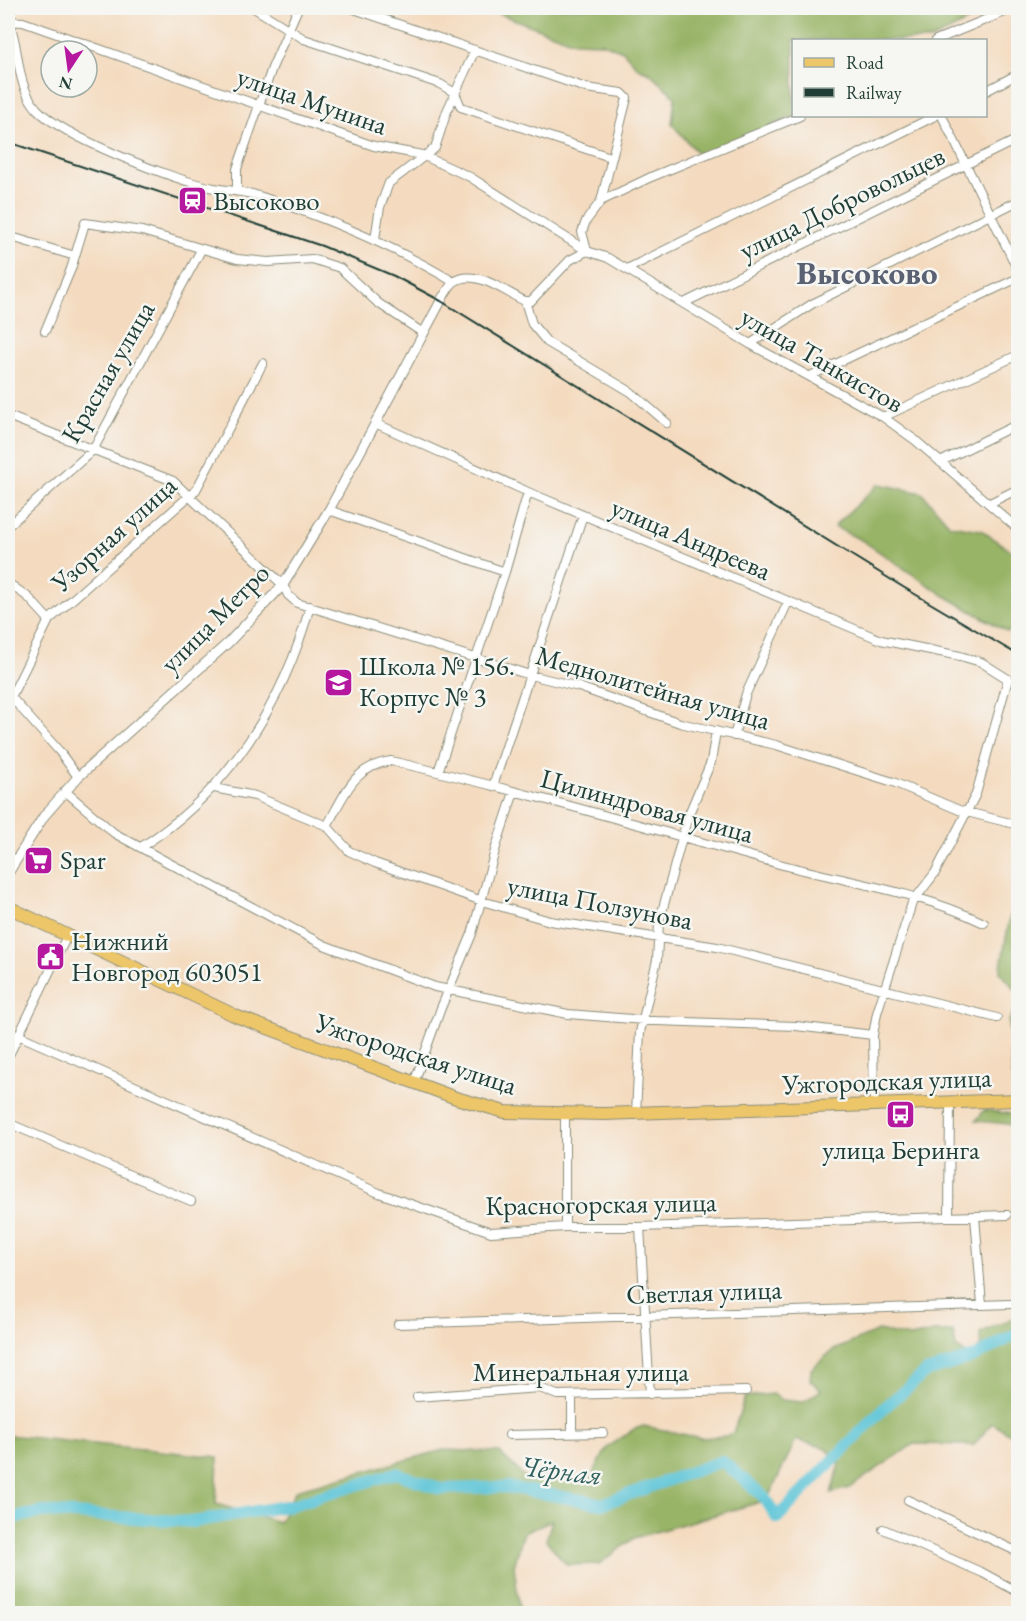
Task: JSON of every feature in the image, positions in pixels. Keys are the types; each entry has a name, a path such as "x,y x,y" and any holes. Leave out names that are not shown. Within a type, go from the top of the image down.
{"main road":[{"name":"Ужгородская улица","path":"8,907 238,1017 414,1083 505,1112 565,1115 1018,1100"}],"street":[{"path":"254,8 287,29 334,50 440,84 455,93 461,107 610,157"},
{"path":"237,190 237,169 287,29 298,8"},
{"path":"351,8 586,88 622,93 627,98 610,157 601,201 586,221 582,232 587,251 570,260 537,297 525,301"},
{"path":"938,39 1014,8"},
{"path":"8,20 21,78 29,98 39,110 101,148 213,188 237,190 375,239 411,256 454,282"},
{"name":"улица Мунина","path":"8,20 23,22 374,146 424,156 470,177 587,251"},
{"path":"375,239 380,207 389,183 435,148 455,93 476,50"},
{"path":"987,90 1018,74"},
{"path":"601,201 651,177 798,117"},
{"path":"627,269 933,117"},
{"path":"943,117 1018,270"},
{"name":"улица Добровольцев","path":"684,303 1018,140"},
{"path":"750,344 812,304 1018,201"},
{"path":"45,331 75,256 85,223 142,231 237,259 268,262 312,260 340,268 378,303 423,333"},
{"path":"8,237 75,256"},
{"name":"Красная улица","path":"8,526 93,450 201,250"},
{"name":"улица Танкистов","path":"587,251 608,258 750,344 883,417 915,440 1018,529"},
{"path":"443,297 454,282 464,278 487,281 525,301 532,324 542,338 631,392 667,423"},
{"path":"810,376 1018,278"},
{"name":"улица Метро","path":"8,873 44,816 78,777 228,643 283,585 329,510 443,297"},
{"path":"883,417 1018,355"},
{"name":"Узорная улица","path":"9,700 49,620 196,490 263,363"},
{"name":"Меднолитейная улица","path":"8,416 173,481 283,585 288,595 297,603 476,659 579,687 680,723 776,745 893,782 966,812 1018,825"},
{"name":"улица Андреева","path":"375,423 528,492 788,603 881,640 981,662 996,674 1008,679 996,727 985,755 984,770 966,812"},
{"path":"940,462 1018,424"},
{"path":"990,503 1018,489"},
{"path":"438,772 505,572 528,492"},
{"path":"329,510 505,572"},
{"path":"493,786 583,515"},
{"path":"8,583 28,597 49,620"},
{"path":"734,736 746,694 788,603"},
{"path":"141,847 172,828 214,788 270,708 310,606"},
{"path":"9,700 59,751 78,777"},
{"path":"636,1113 643,1019 657,960 663,905 695,795 711,762 716,731"},
{"name":"Цилиндровая улица","path":"327,826 361,771 375,763 391,761 493,786 828,877 859,881 916,897 984,923"},
{"name":"улица Ползунова","path":"214,788 255,796 327,826 349,851 375,863 482,901 550,921 717,947 998,1018"},
{"path":"65,791 114,833 324,945 417,982 568,1014 796,1026 873,1035"},
{"path":"414,1083 472,934 514,792"},
{"path":"874,1106 873,1035 884,990 908,914 916,897 935,873 966,812"},
{"path":"8,1057 67,936"},
{"name":"Красногорская улица","path":"18,1035 379,1193 491,1232 565,1227 640,1227 1007,1215"},
{"path":"949,1216 950,1102"},
{"path":"565,1115 565,1227"},
{"path":"8,1123 191,1201"},
{"path":"975,1216 982,1305"},
{"path":"640,1227 650,1394"},
{"name":"Светлая улица","path":"398,1324 1011,1304"},
{"name":"Минеральная улица","path":"417,1397 540,1388 557,1395 746,1392"},
{"path":"572,1395 572,1433"},
{"path":"509,1435 603,1433"},
{"path":"908,1500 1018,1552"},
{"path":"883,1529 983,1573 1018,1592"}],"green space":[{"path":"484,8 994,8 933,39 792,39 792,117 700,156 672,124 675,97 650,73 638,68 623,51 602,43 574,42"},
{"path":"879,484 922,493 950,525 981,530 1018,556 1017,625 1008,632 945,596 863,541 835,527"},
{"path":"1018,915 1018,992 1000,972 1010,916"},
{"path":"1018,1003 1018,1094 1013,1094 1009,1021"},
{"path":"984,1110 1018,1115 1018,1129 1008,1124 976,1121"},
{"path":"1018,1316 1018,1439 992,1423 974,1445 914,1444 849,1488 831,1493 840,1464 826,1448 796,1440 767,1500 634,1538 599,1564 567,1565 546,1540 552,1520 524,1532 514,1566 520,1613 8,1613 8,1435 218,1457 216,1504 279,1522 296,1490 443,1450 499,1452 525,1477 589,1481 607,1448 634,1429 644,1426 701,1438 727,1436 733,1433 745,1397 773,1394 782,1400 803,1402 821,1390 810,1380 811,1369 832,1351 878,1331 910,1337 935,1332 953,1332 956,1347 969,1356 981,1346 980,1333"}],"waterway":[{"name":"Чёрная","path":"8,1519 43,1512 193,1522 292,1505 396,1473 440,1489 507,1487 602,1504 722,1461 764,1497 777,1518 885,1407 926,1372 974,1357 1018,1333"}],"railway":[{"path":"8,142 322,246 394,276 441,301 903,587 1018,655"}],"place":[{"name":"Высоково","path":"192,201"},
{"name":"Школа № 156. Корпус № 3","path":"338,682"},
{"name":"Spar","path":"39,860"},
{"name":"Нижний Новгород 603051","path":"50,957"},
{"name":"улица Беринга","path":"901,1115"}],"district":[{"name":"Высоково","path":"867,272"}]}
